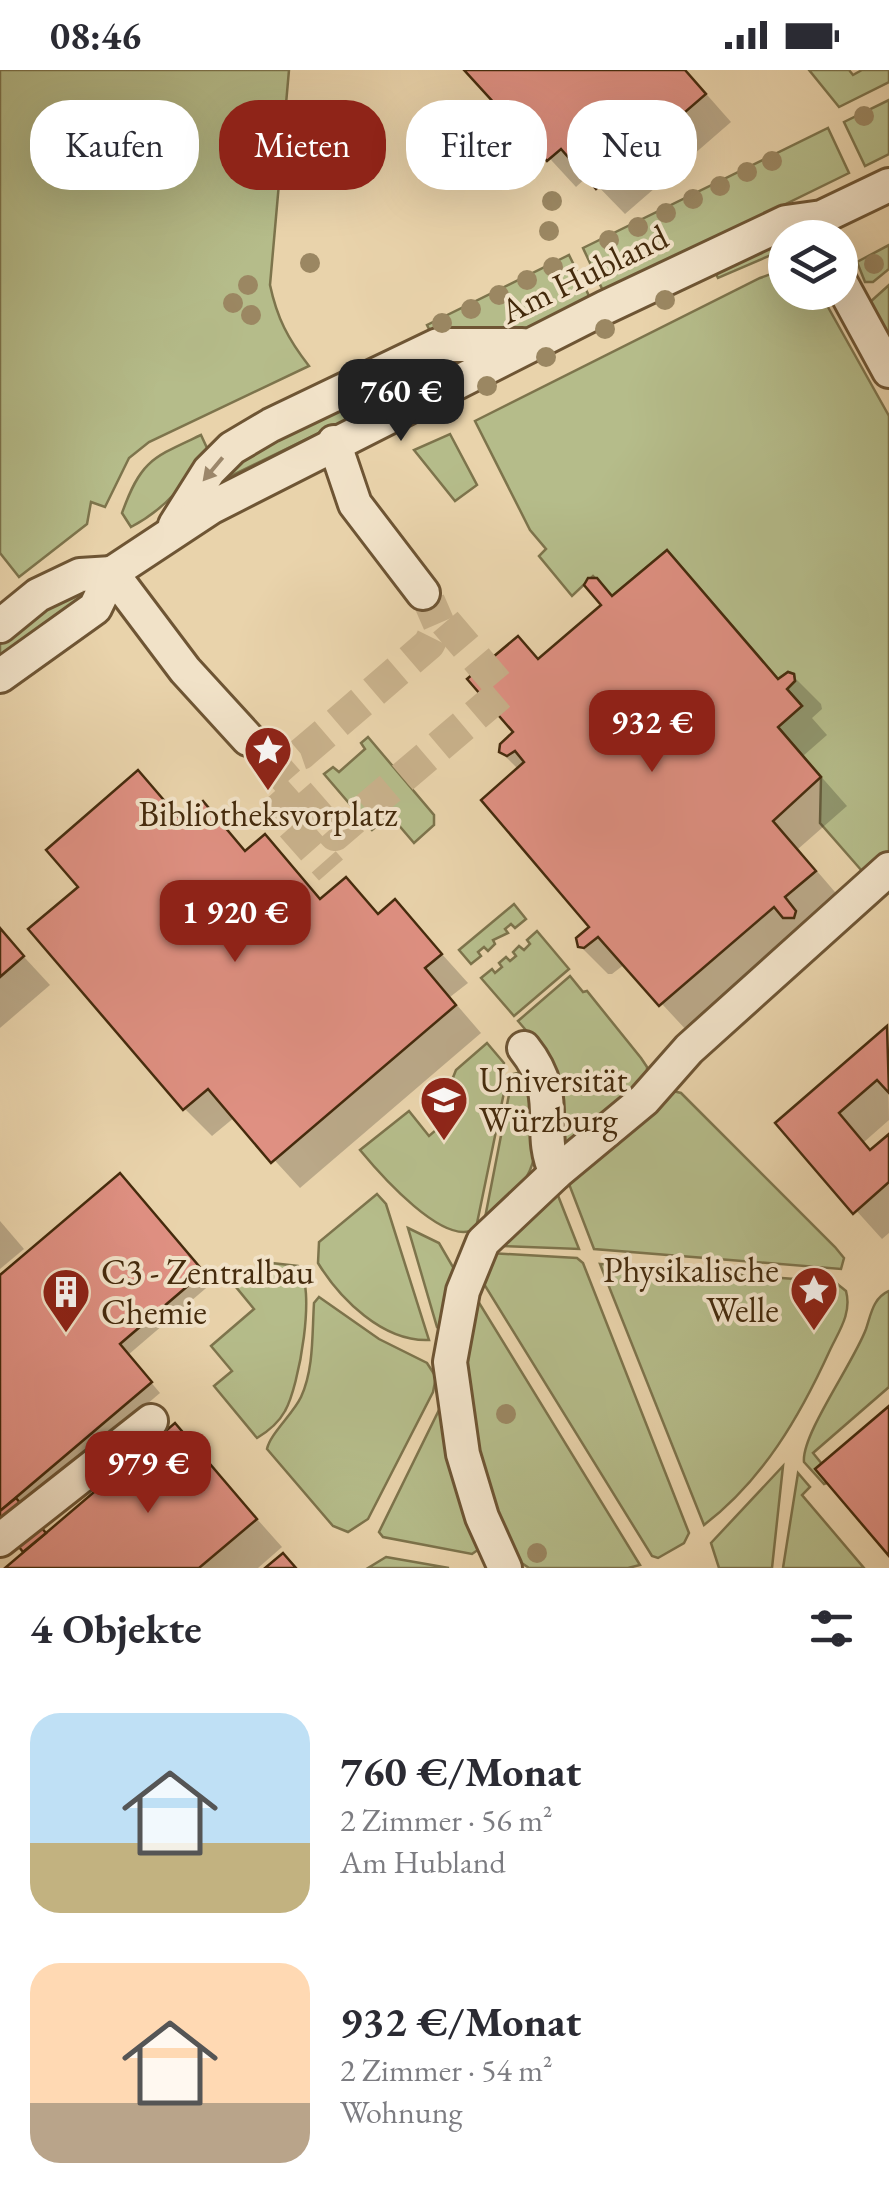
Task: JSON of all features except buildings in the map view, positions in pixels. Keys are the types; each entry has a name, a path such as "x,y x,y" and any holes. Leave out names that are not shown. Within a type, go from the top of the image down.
{"street":[{"name":"Am Hubland","path":"835,220 889,185"},
{"name":"Am Hubland","path":"0,676 95,608 112,573 172,531 334,442 768,231"},
{"path":"855,310 889,371"},
{"path":"172,531 209,471 232,448 271,424 438,345 526,346"},
{"path":"334,442 356,504 423,593"},
{"name":"Am Hubland","path":"0,626 38,596 80,574 112,573"},
{"path":"112,573 241,745"},
{"path":"505,1568 482,1517 463,1454 450,1362 463,1292 483,1242 556,1173 644,1100 690,1050 889,869"},
{"path":"524,1048 547,1092 547,1155 556,1173"},
{"path":"0,1540 151,1421"}],"green space":[{"path":"0,70 289,70 286,100 219,100 219,190 278,190 270,285 284,328 309,366 149,442 129,458 105,507 91,502 87,524 19,577 0,553"},
{"path":"809,70 849,70 853,75 862,70 889,70 889,82 839,107"},
{"path":"889,100 889,154 865,166 844,122"},
{"path":"828,128 849,173 604,293 583,248"},
{"path":"889,245 889,269 873,282 865,282 858,261"},
{"path":"768,246 768,256 718,278 714,270"},
{"path":"569,255 591,300 528,329 433,337 427,325"},
{"path":"768,275 768,310 830,310 889,416 889,856 862,871 820,823 821,777 778,727 802,706 787,689 795,681 794,674 788,672 778,679 667,550 612,596 593,576 572,596 539,556 546,549 530,530 475,421"},
{"path":"889,285 889,340 869,303"},
{"path":"416,364 424,382 214,484 228,463"},
{"path":"450,434 477,485 455,501 414,450"},
{"path":"201,435 207,448 183,483 155,512 131,527 122,513 142,471 159,456"},
{"path":"80,584 93,590 0,664 0,643"},
{"path":"368,737 434,815 434,825 414,843 390,815 372,830 324,774 333,767 339,772 365,749 361,743"},
{"path":"514,904 526,919 515,928 511,924 505,929 508,933 493,940 495,944 488,951 484,947 478,952 481,956 471,964 459,950"},
{"path":"537,931 569,969 514,1016 481,978 492,969 495,973 506,957 510,961 516,956 513,952 519,946 524,950 530,944 527,940"},
{"path":"570,976 583,992 587,991 641,1058 647,1067 647,1080 562,1153 536,1042 518,1021"},
{"path":"487,1043 504,1063 502,1073 507,1078 476,1228 463,1232 431,1219 414,1206 360,1150 409,1111 429,1136 456,1113 437,1087 452,1080 456,1070"},
{"path":"526,1071 535,1139 530,1171 484,1223 513,1074"},
{"path":"673,1091 681,1093 835,1247 844,1258 841,1269 594,1249 569,1184 571,1177"},
{"path":"557,1193 579,1249 502,1246"},
{"path":"377,1194 386,1204 429,1340 395,1334 364,1316 318,1263 319,1242"},
{"path":"408,1228 439,1243 457,1274 441,1331 437,1327"},
{"path":"490,1253 577,1258 583,1263 689,1533 684,1543 658,1558 652,1556 479,1276"},
{"path":"263,1262 298,1266 306,1294 306,1314 290,1399 280,1419 257,1438 214,1386 232,1371 211,1346 254,1309 236,1287"},
{"path":"600,1264 821,1281 836,1283 846,1291 844,1322 793,1423 744,1488 704,1525"},
{"path":"889,1291 889,1387 813,1453 835,1480 824,1484 804,1462 805,1450 860,1343 873,1307"},
{"path":"319,1297 379,1339 427,1363 436,1377 433,1392 368,1519 348,1532 333,1526 267,1449 305,1386 312,1351 314,1303"},
{"path":"474,1297 640,1565 529,1568 513,1557 498,1538 463,1381"},
{"path":"440,1408 482,1547 472,1554 383,1537 379,1532"},
{"path":"783,1466 772,1568 719,1568 711,1543"},
{"path":"798,1473 810,1487 802,1495 864,1568 783,1568"},
{"path":"386,1557 449,1568 368,1568"}],"tunnel":[{"path":"258,749 278,762 301,754 429,644 439,624 429,601"},
{"path":"267,757 335,835 504,691 436,611"},
{"path":"298,792 278,810 331,870"}],"place":[{"name":"Bibliotheksvorplatz","path":"268,792"},
{"name":"Universität Würzburg","path":"444,1142"},
{"name":"Physikalische Welle","path":"814,1332"},
{"name":"C3 - Zentralbau Chemie","path":"66,1334"}]}
